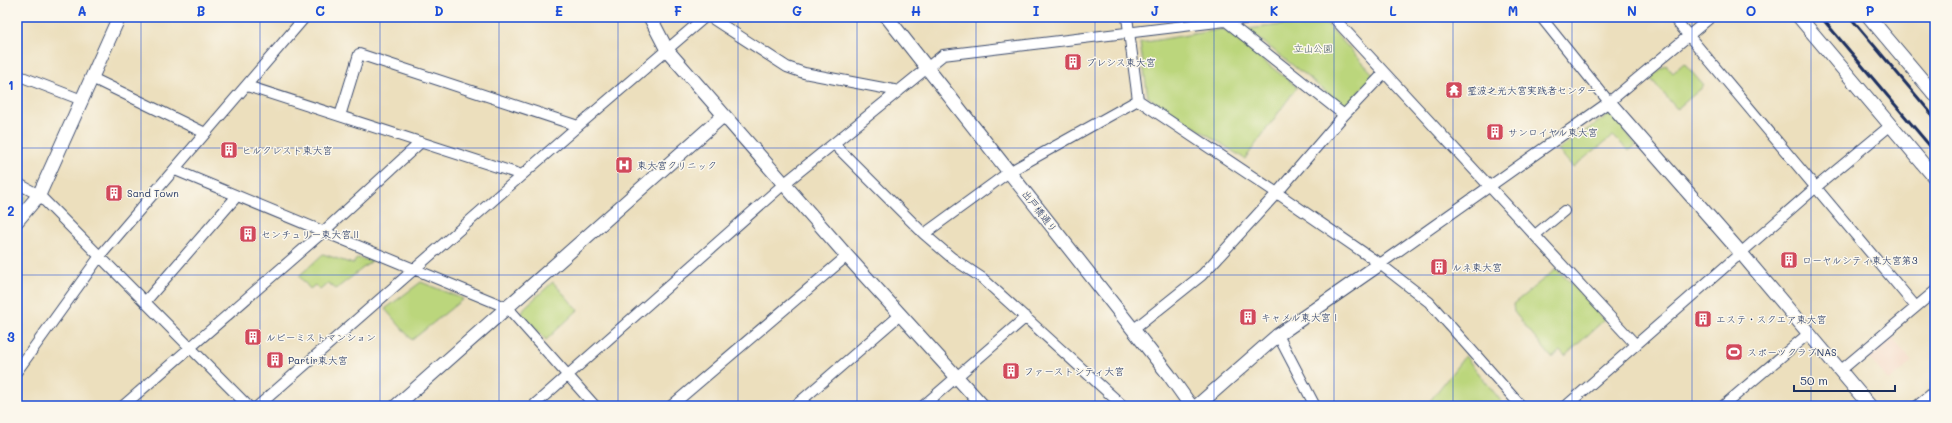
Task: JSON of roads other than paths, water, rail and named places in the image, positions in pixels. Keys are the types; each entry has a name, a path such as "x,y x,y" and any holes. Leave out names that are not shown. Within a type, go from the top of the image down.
{"street":[{"path":"17,221 39,195 120,17"},
{"path":"17,371 100,256 305,17"},
{"path":"650,17 667,50 785,183 847,256 984,406"},
{"path":"258,406 705,17"},
{"path":"710,17 787,67 804,73 899,91"},
{"name":"出戸橋通り","path":"887,17 1192,406"},
{"path":"1127,17 1138,100 1380,264 1428,302 1521,406"},
{"path":"533,406 785,183 943,55 1259,17"},
{"path":"1333,17 1636,345"},
{"path":"1541,17 1609,102 1741,253 1870,406"},
{"path":"1673,17 1916,307"},
{"path":"1197,406 1278,335 1609,102 1711,17"},
{"path":"1799,17 1935,178"},
{"path":"1869,17 1935,95"},
{"path":"1226,21 1344,115"},
{"path":"340,116 359,54 578,126"},
{"path":"1133,330 1202,275 1277,193 1344,115 1384,73"},
{"path":"17,75 82,100"},
{"path":"92,78 205,133"},
{"path":"247,86 522,175"},
{"path":"924,234 1009,172 1138,100"},
{"path":"396,406 724,115"},
{"path":"1566,406 1815,188 1891,125"},
{"path":"123,406 323,232 421,142"},
{"path":"834,144 924,234 952,258 982,278 1123,406"},
{"path":"175,170 508,308 595,406"},
{"path":"17,183 39,195 248,406"},
{"path":"145,302 237,196"},
{"path":"1535,235 1564,211"},
{"path":"671,406 847,256"},
{"path":"1840,371 1935,291"},
{"path":"795,406 900,315"},
{"path":"923,406 1026,317"},
{"path":"1723,406 1808,334"},
{"path":"1278,335 1315,406"},
{"path":"1917,406 1935,391"}],"railway":[{"path":"1821,17 1935,152"},
{"path":"1850,17 1935,118"}],"place":[{"name":"プレシス東大宮","path":"1073,62"},
{"name":"霊波之光大宮実践者センター","path":"1454,90"},
{"name":"サンロイヤル東大宮","path":"1495,132"},
{"name":"ヒルクレスト東大宮","path":"229,150"},
{"name":"東大宮クリニック","path":"624,165"},
{"name":"Sand Town","path":"114,193"},
{"name":"センチュリー東大宮Ⅱ","path":"248,234"},
{"name":"ローヤルシティ東大宮第3","path":"1789,260"},
{"name":"ルネ東大宮","path":"1439,267"},
{"name":"キャメル東大宮Ⅰ","path":"1248,317"},
{"name":"エステ・スクエア東大宮","path":"1703,319"},
{"name":"ルビーミストマンション","path":"253,337"},
{"name":"スポーツクラブNAS","path":"1734,352"},
{"name":"Partir東大宮","path":"275,360"},
{"name":"ファーストシティ大宮","path":"1011,371"}],"park label":[{"name":"立山公園","path":"1313,48"}]}
